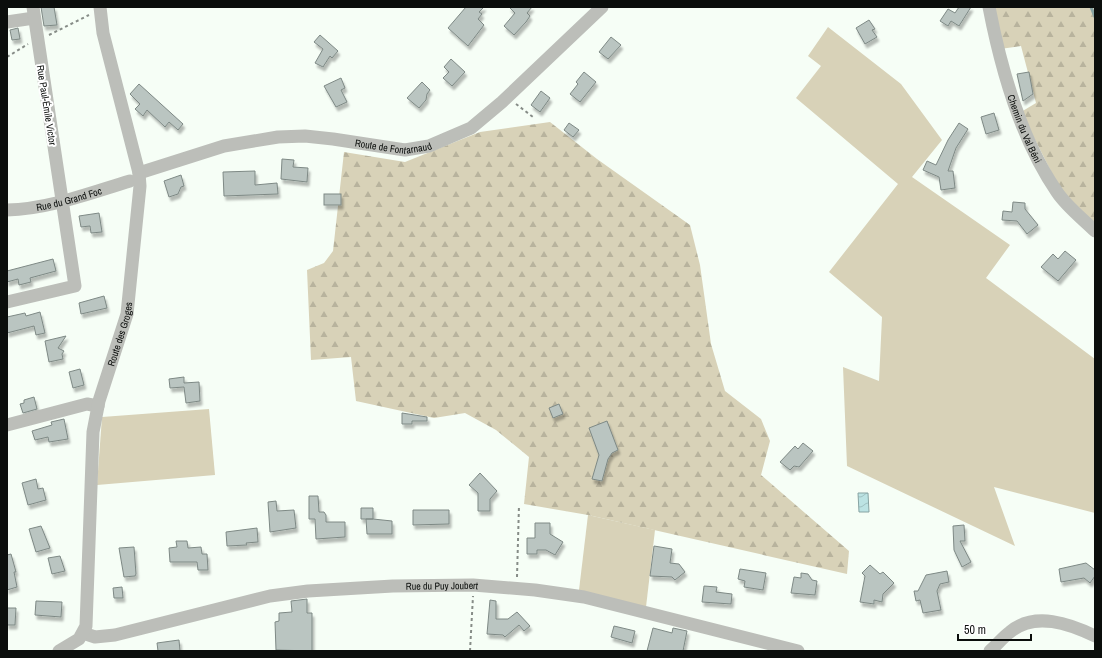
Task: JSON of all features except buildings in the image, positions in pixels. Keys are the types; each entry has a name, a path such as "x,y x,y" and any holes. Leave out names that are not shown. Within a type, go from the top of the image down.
{"street":[{"name":"Route des Groges","path":"83,633 86,620 93,432 98,406 127,314 140,199 103,33 100,7"},
{"name":"Route de Fontarnaud","path":"134,177 224,146 278,137 306,136 405,150 429,146 470,128 507,97 602,7"},
{"name":"Chemin du Val Béni","path":"989,7 1009,90 1033,149 1057,193 1095,231"},
{"path":"7,22 33,13"},
{"name":"Rue Paul-Émile Victor","path":"7,302 75,286 33,13"},
{"name":"Rue du Grand Foc","path":"7,210 23,209 62,202 134,177"},
{"path":"7,425 87,404 98,406"},
{"name":"Rue du Puy Joubert","path":"83,633 95,637 116,635 270,596 308,591 393,586 473,585 517,588 584,597 798,651"},
{"path":"990,651 1011,630 1030,622 1053,621 1074,626 1095,636"},
{"path":"59,651 72,645 83,633"}],"path":[{"path":"7,57 37,40 89,15"},
{"path":"507,97 533,118"},
{"path":"517,588 519,505"},
{"path":"470,651 473,585"}],"green space":[{"path":"994,7 1095,7 1095,223 1062,193 1021,112 1036,103 1021,46 1000,49"},
{"path":"828,27 901,84 942,140 912,177 1010,245 986,278 1095,359 1095,513 994,487 1015,546 847,466 843,367 879,381 882,317 829,272 898,184 796,98 821,66 808,56"},
{"path":"550,122 597,159 690,225 700,265 711,344 725,391 761,419 770,441 761,475 849,551 847,574 588,515 524,504 529,457 496,430 465,413 434,418 356,401 351,357 311,360 307,270 324,263 333,251 344,152 405,162 480,132"},
{"path":"209,409 215,475 97,485 102,417"},
{"path":"588,515 655,530 646,607 579,590"}],"water":[{"path":"858,493 868,493 869,512 859,512"}],"waterway":[{"path":"1091,7 1095,17"}]}
